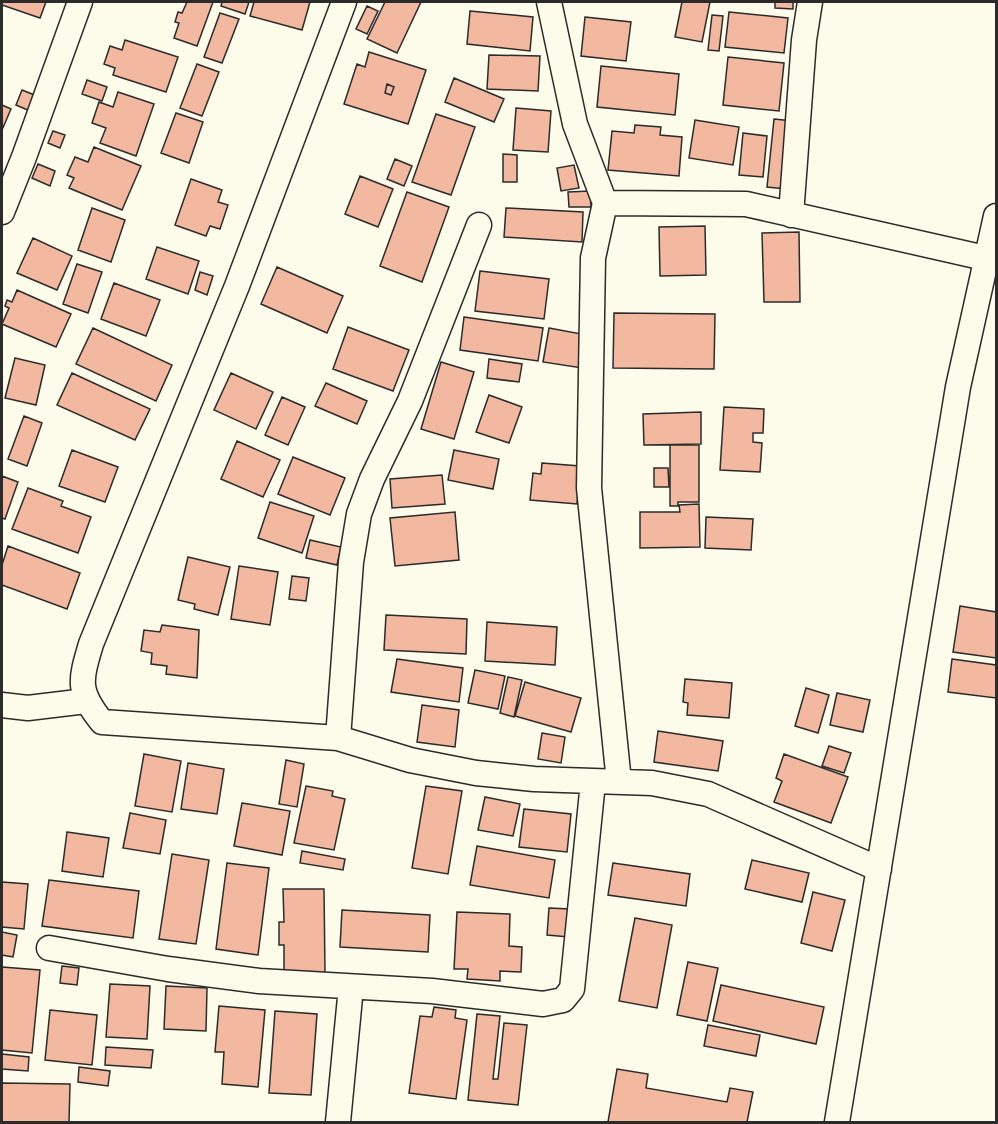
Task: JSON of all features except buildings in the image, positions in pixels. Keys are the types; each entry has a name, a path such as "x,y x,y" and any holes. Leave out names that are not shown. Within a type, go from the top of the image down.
{"street":[{"path":"2,212 80,2"},
{"path":"344,2 237,286 91,644 82,675 86,701 102,722 338,738 411,760 476,773 593,782 652,783 708,794 879,869"},
{"path":"549,2 575,124 604,203 593,258 589,488 619,782"},
{"path":"791,214 804,40 810,2"},
{"path":"604,203 746,204 985,258"},
{"path":"837,1122 958,387 996,216"},
{"path":"338,738 351,562 359,514 372,479 410,401 479,225"},
{"path":"2,705 28,708 86,701"},
{"path":"49,948 168,969 259,981 432,991 543,1004 562,1000 572,989 593,782"},
{"path":"338,1122 351,987"}]}
